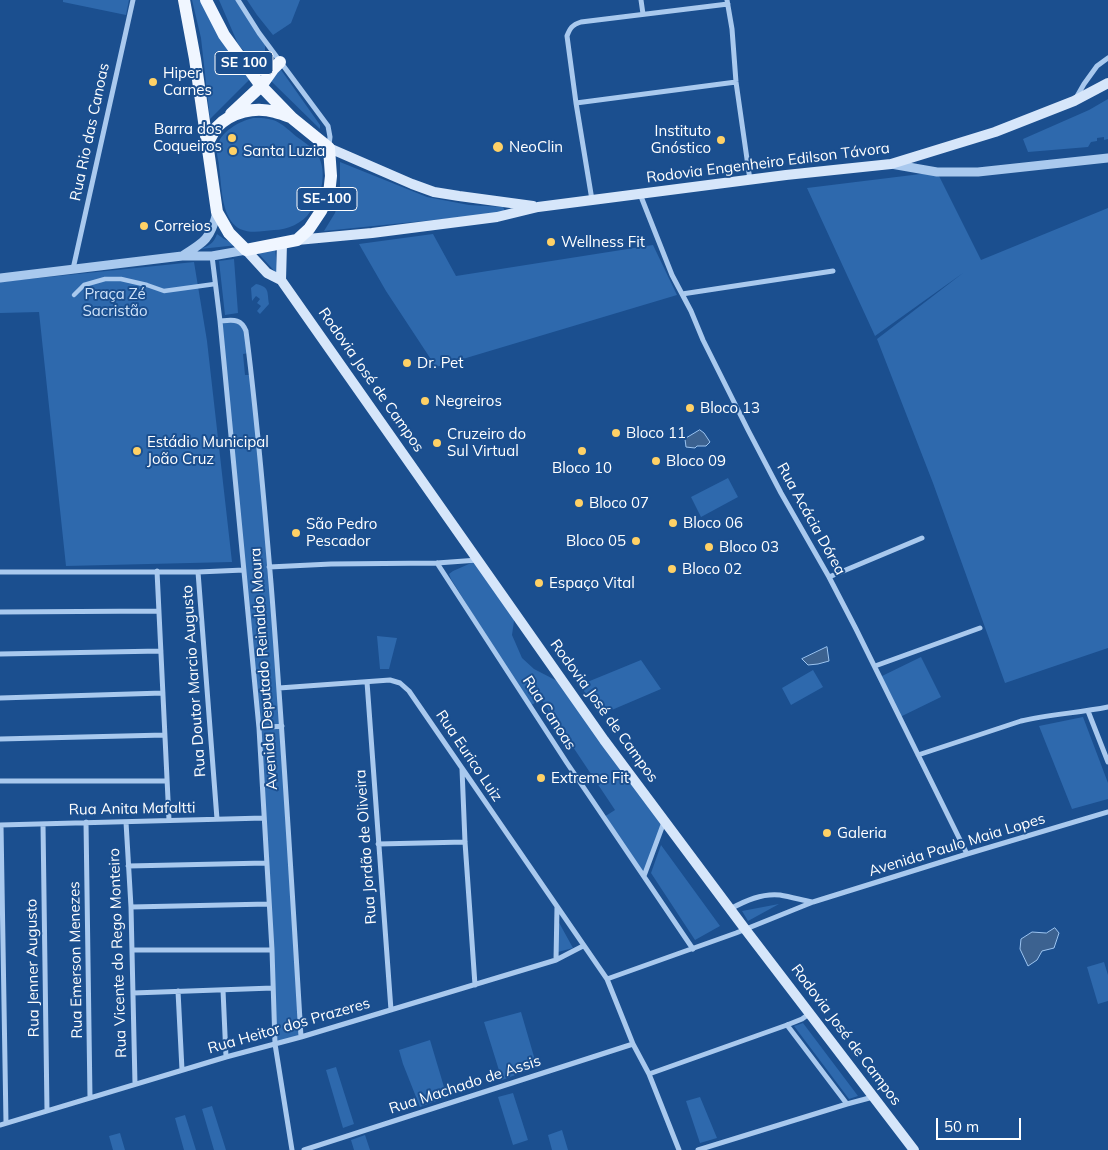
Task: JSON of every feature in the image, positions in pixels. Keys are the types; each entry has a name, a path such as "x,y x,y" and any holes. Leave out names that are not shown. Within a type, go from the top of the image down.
{"main road":[{"name":"Rodovia José de Campos","path":"184,0 195,59 217,212 230,232 246,250 268,273 281,280 604,740 809,1014 914,1150"},
{"name":"SE 100","path":"206,0 224,35 261,86 292,118"},
{"path":"207,144 216,128 261,86 280,62"},
{"name":"Rodovia Engenheiro Edilson Távora","path":"297,240 372,233 496,217 538,207 891,164 995,132 1074,100 1108,83"},
{"path":"227,118 244,111 274,111 292,118 329,148"},
{"name":"Rodovia Engenheiro Edilson Távora","path":"329,148 434,192 538,207"},
{"name":"SE-100","path":"297,240 316,220 329,194 331,176 329,148"},
{"path":"246,250 297,240"},
{"path":"281,280 282,243"}],"street":[{"name":"Rua Rio das Canoas","path":"73,269 132,0"},
{"path":"238,0 259,33 328,126 329,148"},
{"path":"641,0 643,14"},
{"path":"592,200 576,103 567,36 569,29 574,24 581,22 728,2 736,82 750,180"},
{"path":"1074,100 1097,66 1108,58"},
{"path":"576,103 736,82"},
{"path":"891,164 936,172 978,172 1108,158"},
{"name":"Rua Acácia Dórea","path":"640,194 672,274 748,430 793,514 830,577 967,854"},
{"path":"182,256 206,240 217,212"},
{"path":"0,278 182,256 212,256 246,250"},
{"name":"Avenida Deputado Reinaldo Moura","path":"212,256 220,321 259,728 272,950 274,1044 292,1150"},
{"path":"682,294 833,271"},
{"path":"74,295 84,286 105,279 121,279 164,291 216,284"},
{"name":"Avenida Deputado Reinaldo Moura","path":"220,321 240,321 244,324 246,331 262,476 282,726 301,1037"},
{"path":"830,577 922,538"},
{"path":"269,567 331,564 437,564 478,560"},
{"name":"Rua Canoas","path":"437,564 567,763 693,949"},
{"path":"0,572 198,572 244,570"},
{"path":"157,571 169,820"},
{"name":"Rua Doutor Marcio Augusto","path":"198,572 217,819"},
{"path":"0,612 159,611"},
{"path":"875,666 980,628"},
{"path":"0,654 161,652"},
{"name":"Rua Eurico Luiz","path":"279,688 390,680 400,683 409,691 607,979 633,1044 649,1074 679,1150"},
{"name":"Rua Jordão de Oliveira","path":"367,682 391,1010"},
{"path":"0,698 163,693"},
{"path":"918,755 1021,721 1108,707"},
{"path":"1088,711 1108,762"},
{"path":"259,728 282,726"},
{"path":"0,739 165,735"},
{"path":"462,768 475,984"},
{"path":"0,781 167,781"},
{"name":"Avenida Paulo Maia Lopes","path":"607,979 693,949 812,902 1108,812"},
{"name":"Rua Anita Mafaltti","path":"0,825 264,818"},
{"name":"Rua Emerson Menezes","path":"86,822 90,1098"},
{"name":"Rua Vicente do Rego Monteiro","path":"126,822 132,950 134,1084"},
{"path":"644,876 664,822"},
{"name":"Rua Jenner Augusto","path":"42,824 47,1111"},
{"path":"0,825 3,1124"},
{"path":"378,844 465,842"},
{"path":"128,866 266,863"},
{"name":"Avenida Paulo Maia Lopes","path":"730,909 745,901 762,896 779,895 812,902"},
{"path":"130,907 269,904"},
{"path":"556,960 557,907"},
{"name":"Rua Heitor dos Prazeres","path":"3,1124 556,960 583,946"},
{"path":"132,950 272,950"},
{"path":"133,993 273,988"},
{"path":"224,990 226,1057"},
{"path":"178,991 182,1070"},
{"path":"649,1074 787,1026 809,1014"},
{"path":"787,1026 847,1104"},
{"name":"Rua Machado de Assis","path":"304,1150 633,1044"},
{"path":"698,1150 873,1097"}],"green space":[{"path":"63,0 129,0 126,15 63,2"},
{"path":"192,0 207,0 252,77 210,119 201,38"},
{"path":"219,0 238,0 265,44 265,69 259,69 238,44"},
{"path":"247,0 300,0 291,23 273,35"},
{"path":"279,67 320,125 320,129 271,81"},
{"path":"1108,99 1108,139 1104,140 1104,137 1097,138 1097,141 1091,142 1088,147 1028,152 1023,139 1089,110"},
{"path":"253,118 278,122 315,151 322,166 321,190 307,216 299,223 279,230 244,231 235,226 226,211 217,148 226,132 242,122"},
{"path":"340,162 427,197 469,205 503,207 505,211 503,213 324,231 335,213 340,196"},
{"path":"937,172 981,260 1108,208 1108,648 1005,683 933,483 877,339 963,273 875,336 807,188"},
{"path":"217,234 238,245 200,249 211,244"},
{"path":"433,234 456,276 653,245 677,295 436,367 386,291 359,244"},
{"path":"275,249 278,275 258,253"},
{"path":"234,259 238,313 225,315 219,261"},
{"name":"Estádio Municipal João Cruz","path":"194,262 207,341 232,562 66,566 39,312 0,313 0,282"},
{"path":"256,284 266,288 268,293 269,304 260,314 257,311 261,306 257,303 260,299 256,296 252,301 251,288"},
{"path":"220,321 244,324 249,353 243,354 245,375 252,375 265,510 301,1037 275,1044 259,728"},
{"path":"728,478 738,497 701,517 691,497"},
{"path":"478,560 515,614 512,635 522,658 534,669 565,685 664,822 644,876 604,817 615,810 541,699 530,706 451,579 449,574 453,571"},
{"path":"377,636 397,638 389,669 380,669"},
{"path":"921,657 941,697 900,717 880,677"},
{"path":"641,660 661,689 600,715 580,685"},
{"path":"813,670 823,687 791,705 782,688"},
{"path":"1083,717 1108,783 1108,799 1072,809 1039,726"},
{"path":"661,845 720,926 695,940 651,873"},
{"path":"779,904 748,921 742,911"},
{"path":"557,919 573,948 558,952"},
{"path":"1104,962 1108,975 1108,1001 1098,1004 1087,967"},
{"path":"521,1012 537,1067 502,1080 484,1022"},
{"path":"803,1023 858,1096 849,1099 794,1026"},
{"path":"430,1040 447,1097 420,1107 399,1050"},
{"path":"336,1067 354,1124 343,1128 326,1070"},
{"path":"513,1093 528,1140 513,1145 498,1097"},
{"path":"700,1097 717,1138 700,1143 686,1101"},
{"path":"212,1106 226,1150 214,1150 202,1109"},
{"path":"185,1115 196,1150 184,1150 175,1118"},
{"path":"562,1130 568,1150 552,1150 548,1135"},
{"path":"120,1133 125,1150 113,1150 109,1136"},
{"path":"365,1135 370,1150 354,1150 351,1140"}],"shaded area":[{"path":"700,430 710,442 706,446 686,447 685,439"},
{"path":"827,647 829,661 808,665 802,659"},
{"path":"1055,928 1059,933 1054,948 1042,951 1037,960 1028,966 1020,949 1021,939 1032,932 1046,933"}],"place":[{"name":"Hiper Carnes","path":"153,82"},
{"name":"Barra dos Coqueiros","path":"232,138"},
{"name":"Instituto Gnóstico","path":"721,140"},
{"name":"NeoClin","path":"498,147"},
{"name":"Santa Luzia","path":"233,151"},
{"name":"Correios","path":"144,226"},
{"name":"Wellness Fit","path":"551,242"},
{"name":"Dr. Pet","path":"407,363"},
{"name":"Negreiros","path":"425,401"},
{"name":"Bloco 13","path":"690,408"},
{"name":"Bloco 11","path":"616,433"},
{"name":"Cruzeiro do Sul Virtual","path":"437,443"},
{"name":"Estádio Municipal João Cruz","path":"137,451"},
{"name":"Bloco 10","path":"582,451"},
{"name":"Bloco 09","path":"656,461"},
{"name":"Bloco 07","path":"579,503"},
{"name":"Bloco 06","path":"673,523"},
{"name":"São Pedro Pescador","path":"296,533"},
{"name":"Bloco 05","path":"636,541"},
{"name":"Bloco 03","path":"709,547"},
{"name":"Bloco 02","path":"672,569"},
{"name":"Espaço Vital","path":"539,583"},
{"name":"Extreme Fit","path":"541,778"},
{"name":"Galeria","path":"827,833"}],"park label":[{"name":"Praça Zé Sacristão","path":"115,302"}]}
